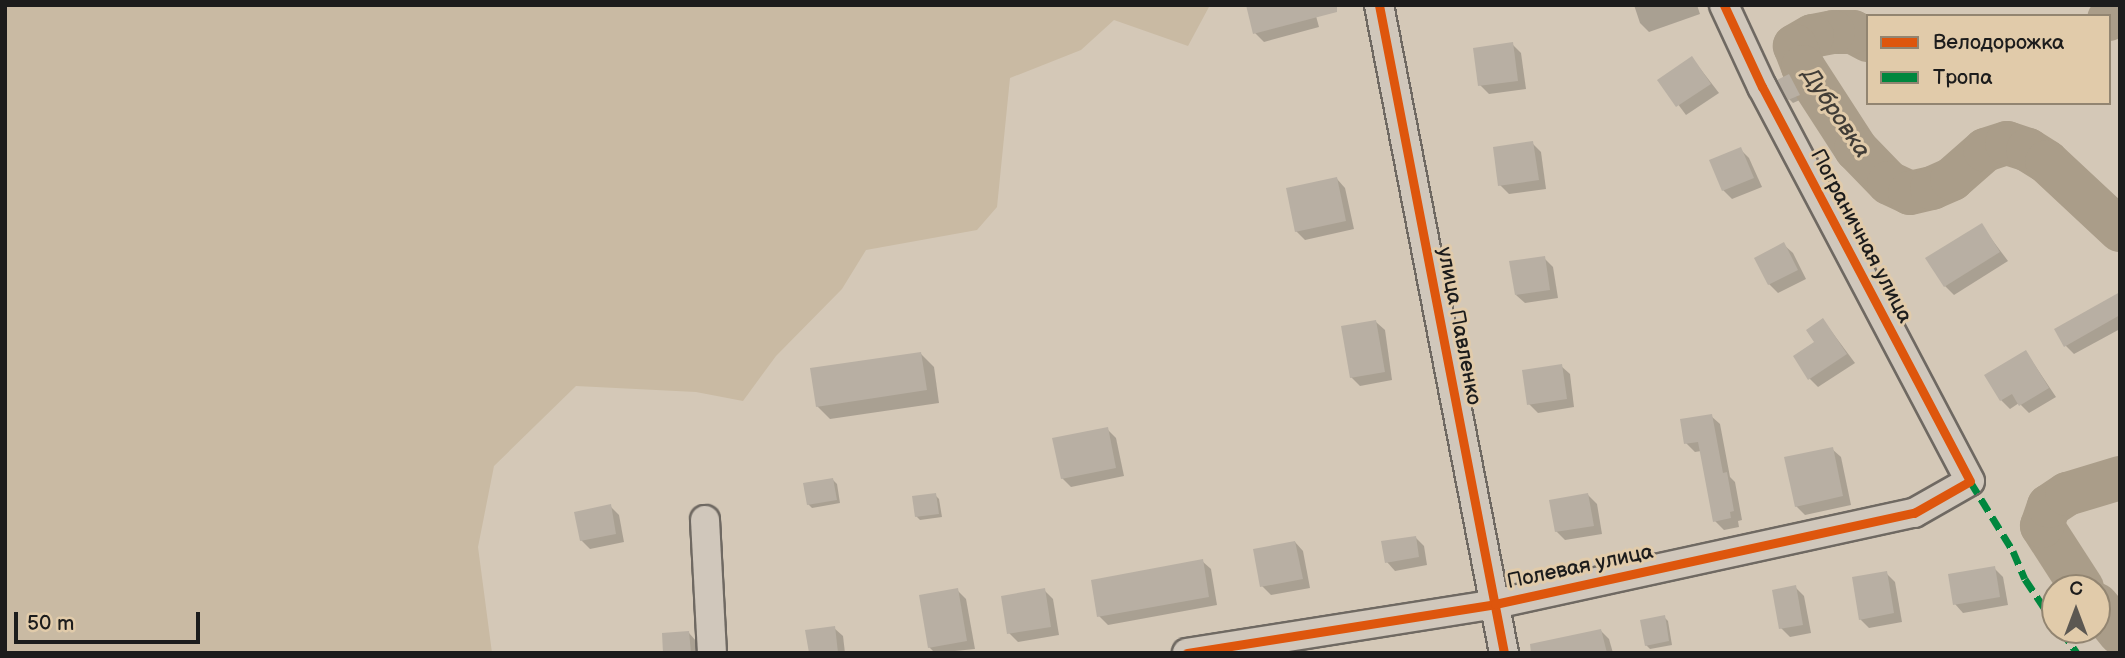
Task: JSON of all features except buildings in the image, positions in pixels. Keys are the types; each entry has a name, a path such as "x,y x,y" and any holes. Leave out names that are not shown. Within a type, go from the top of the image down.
{"street":[{"name":"улица Павленко","path":"1380,5 1504,653"},
{"name":"Пограничная улица","path":"1724,5 1762,87 1970,481"},
{"name":"Полевая улица","path":"1187,653 1496,604 1914,513 1970,481"},
{"path":"705,520 712,653"}],"shaded area":[{"path":"5,5 1210,5 1188,46 1114,20 1081,50 1010,78 997,207 977,230 866,250 842,289 776,356 743,401 696,392 576,386 494,466 478,547 492,653 5,653"}],"waterway":[{"name":"Дубровка","path":"2111,17 2120,10"},
{"name":"Дубровка","path":"1866,39 1853,32 1833,32 1812,36 1795,46 1803,67 1856,149 1889,183 1910,193 1932,188 1952,179 1985,150 2007,143 2028,150 2047,162 2120,230"},
{"name":"Дубровка","path":"2073,574 2042,526 2049,506 2067,494 2120,478"},
{"name":"Дубровка","path":"2111,622 2120,633"}],"marked path":[{"path":"1970,481 2041,603"},
{"path":"2071,644 2077,653"}],"cycle path":[{"path":"1379,5 1504,653"},
{"path":"1187,653 1495,604 1914,513 1970,481 1762,87 1724,5"}]}
